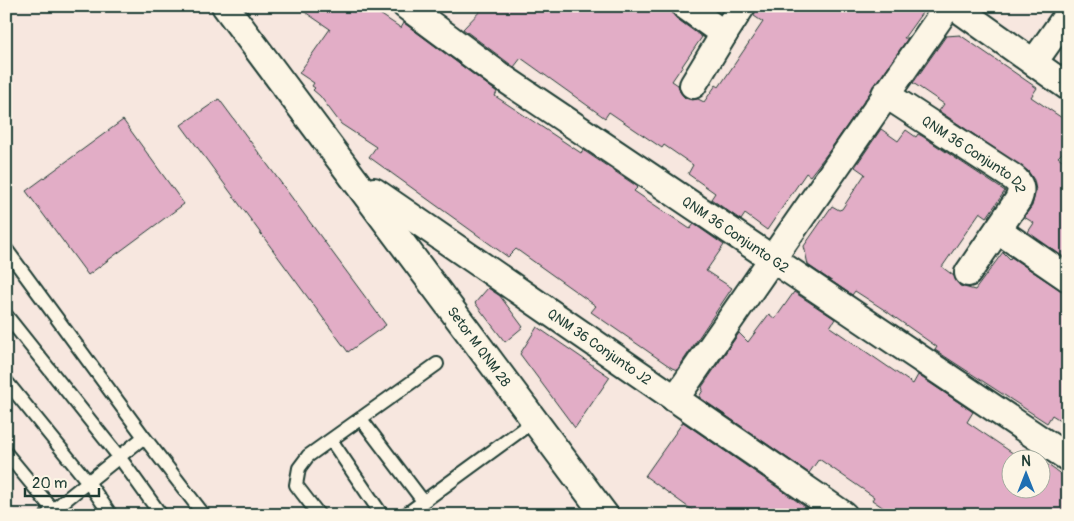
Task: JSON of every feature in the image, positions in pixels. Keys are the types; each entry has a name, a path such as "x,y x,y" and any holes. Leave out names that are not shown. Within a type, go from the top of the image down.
{"street":[{"name":"Setor M QNM 28","path":"225,6 605,515"},
{"name":"QNM 36 Conjunto G2","path":"406,6 499,75 1068,458"},
{"path":"685,6 724,34"},
{"path":"692,85 742,6"},
{"path":"675,398 948,6"},
{"path":"954,6 1068,87"},
{"path":"1034,62 1068,14"},
{"name":"QNM 36 Conjunto D2","path":"886,94 1018,180 1021,188 1018,200 968,273"},
{"name":"QNM 36 Conjunto J2","path":"355,178 844,515"},
{"path":"998,230 1068,278"}],"lane":[{"path":"6,249 144,438 204,515"},
{"path":"6,315 120,458 161,515"},
{"path":"319,515 296,485 299,468 308,456 437,364"},
{"path":"6,381 88,482 111,515"},
{"path":"361,419 423,501"},
{"path":"405,515 535,420"},
{"path":"6,453 52,513 144,438"},
{"path":"331,440 382,515"}],"building":[{"path":"296,6 368,6 401,28 404,23 497,92 495,96 581,153 583,150 638,187 634,191 690,229 694,224 724,245 706,271 732,288 677,370 591,312 596,306 516,249 508,257 369,157 376,147 341,124 320,96 313,90 315,88 312,86 314,83 299,73 330,29"},
{"path":"485,6 670,6 676,18 702,37 672,81 678,85 680,92 685,98 698,99 704,102 716,85 719,87 763,22 754,16 757,6 927,6 904,38 908,38 830,150 810,176 806,173 767,230 745,214 741,220 711,199 715,193 688,174 693,165 664,145 662,148 609,112 605,118 521,58 514,67 463,29"},
{"path":"960,35 1037,88 1031,97 1068,122 1068,147 1058,157 1068,164 1068,260 1028,232 1034,223 1024,217 1032,206 1036,190 1034,180 1028,171 939,111 944,104 913,83 946,36"},
{"path":"219,99 386,325 348,352 181,125"},
{"path":"123,120 184,204 88,275 26,191"},
{"path":"881,129 898,141 906,130 916,137 918,134 922,136 1005,191 987,217 980,212 942,267 954,276 960,286 975,290 1003,252 1010,259 1011,257 1060,290 1068,293 1068,425 1052,415 1047,423 935,350 937,347 883,309 855,291 852,295 808,265 804,246 832,206 839,210 842,209 865,174 855,167"},
{"path":"488,288 500,296 523,327 505,342 475,303"},
{"path":"794,292 835,319 830,327 913,384 918,375 973,412 967,422 1005,448 1002,448 1002,498 1052,498 1052,468 1068,479 1068,515 894,515 872,500 874,497 819,459 809,473 699,397 703,390 702,387 739,333 748,342 769,314 775,319"},
{"path":"537,327 610,377 575,428 520,354"},
{"path":"683,422 817,515 699,515 645,476"}]}
